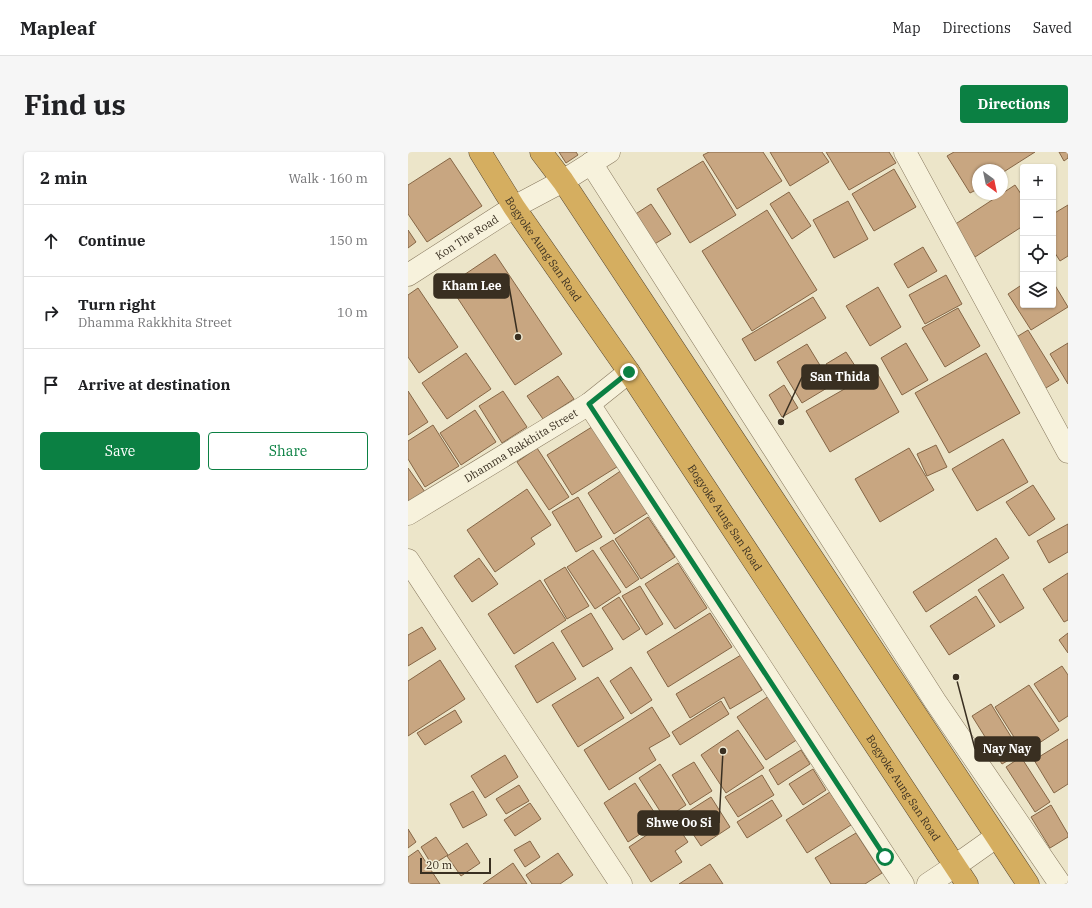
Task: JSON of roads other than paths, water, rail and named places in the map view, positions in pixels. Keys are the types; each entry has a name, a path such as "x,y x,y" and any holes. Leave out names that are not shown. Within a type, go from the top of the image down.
{"highway":[{"name":"Bogyoke Aung San Road","path":"480,152 514,207 629,372 961,875"},
{"path":"541,152 563,180 1028,884"}],"street":[{"name":"Kon The Road","path":"408,275 514,207 609,152"},
{"path":"905,152 1068,452"},
{"path":"591,163 935,701 1060,884"},
{"name":"Dhamma Rakkhita Street","path":"408,514 589,404 629,372"},
{"path":"589,404 903,884"},
{"path":"408,560 621,884"},
{"path":"928,884 961,875 996,837"}],"place":[{"name":"Kham Lee","path":"518,337"},
{"name":"San Thida","path":"781,422"},
{"name":"Nay Nay","path":"956,677"},
{"name":"Shwe Oo Si","path":"723,751"}]}
